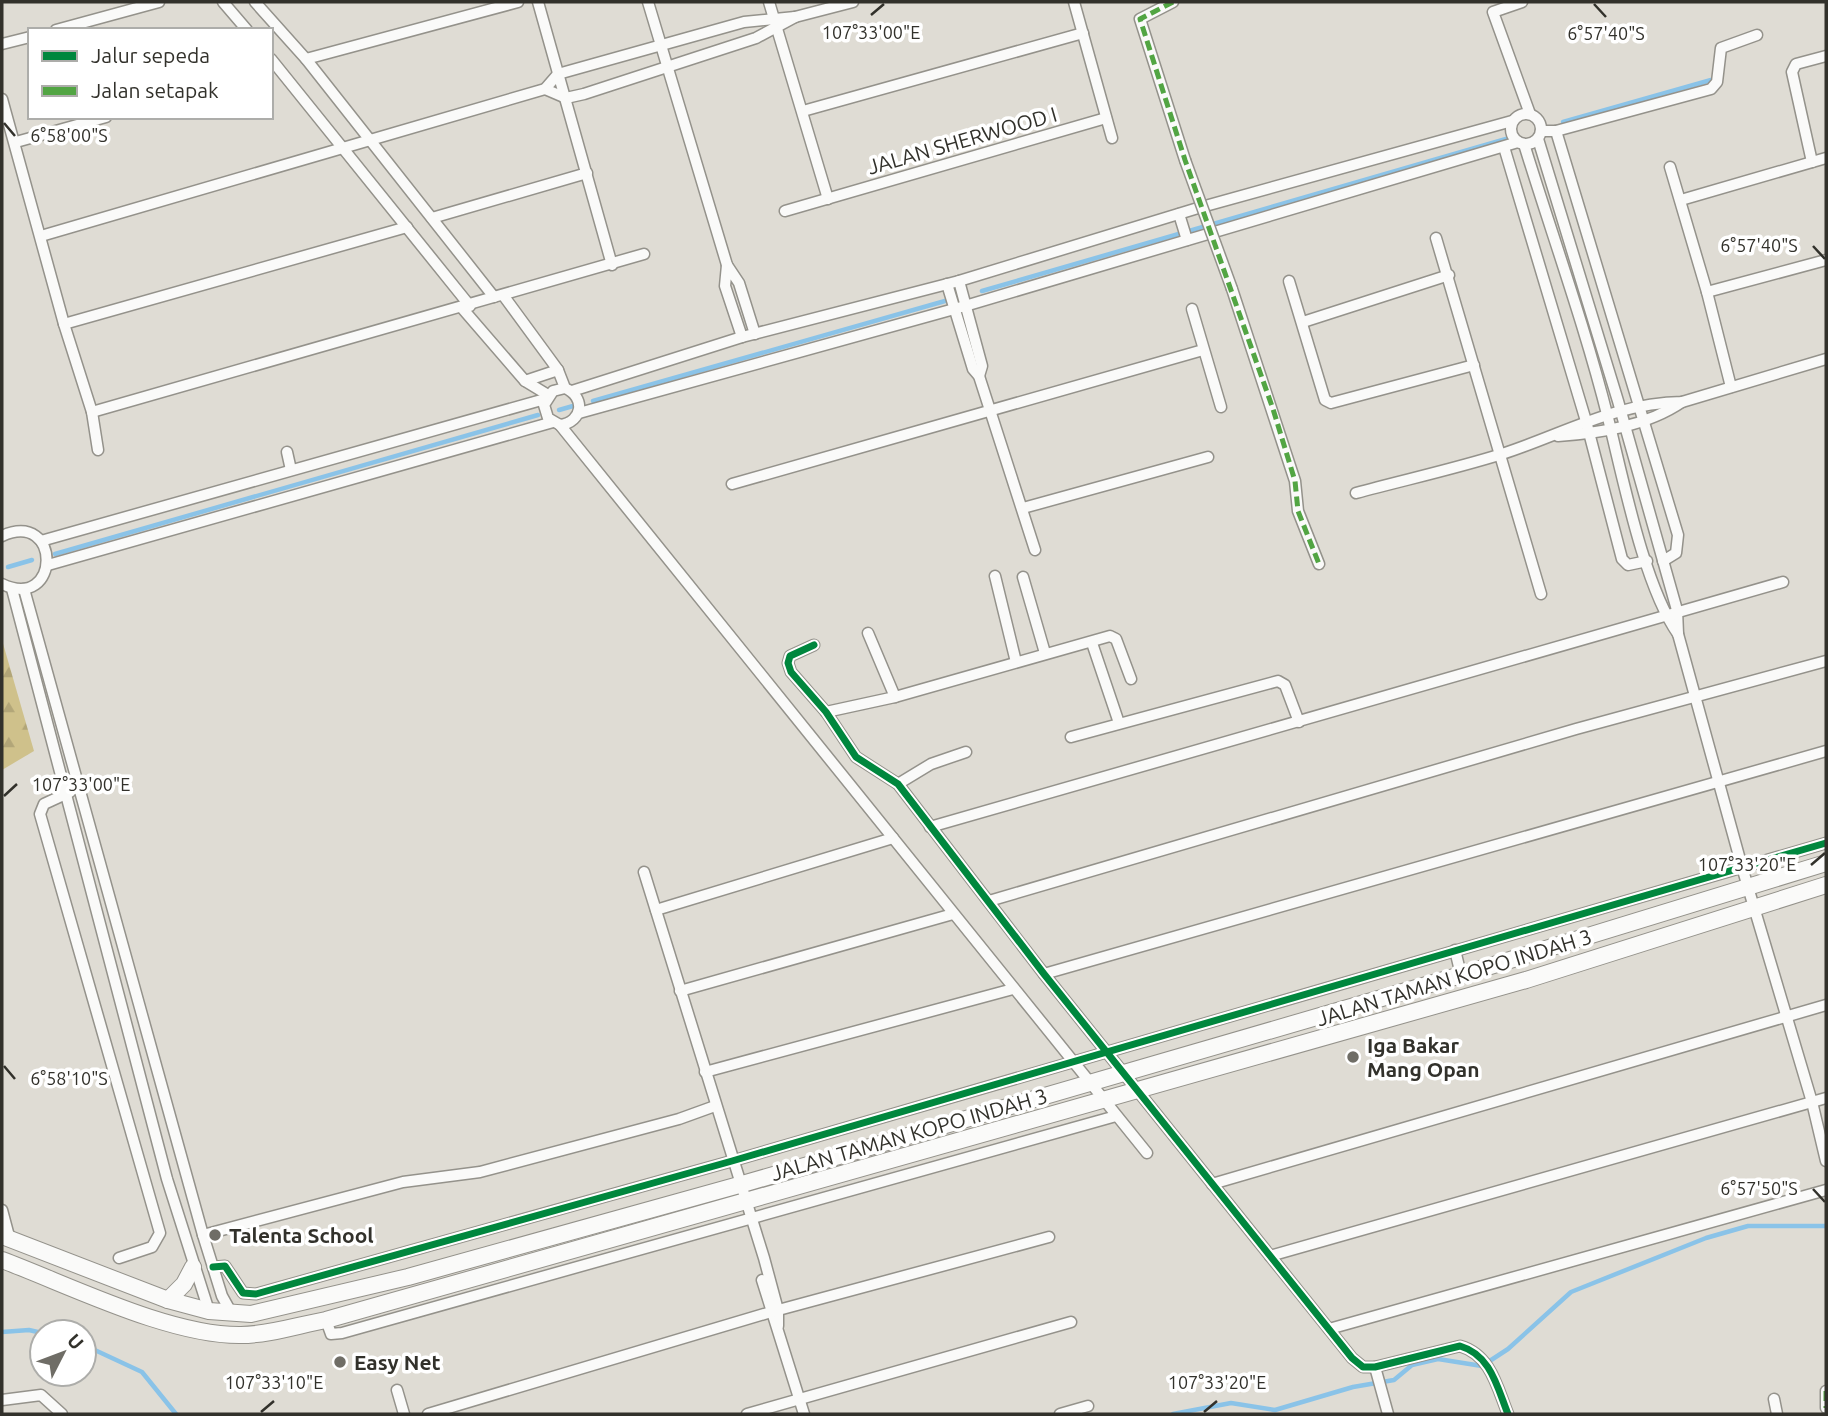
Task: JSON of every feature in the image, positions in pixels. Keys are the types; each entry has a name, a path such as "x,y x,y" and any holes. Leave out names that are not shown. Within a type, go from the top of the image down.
{"main road":[{"name":"JALAN TAMAN KOPO INDAH 3","path":"6,1238 168,1300 209,1311 251,1314 408,1277 739,1185 1461,975 1826,863"},
{"name":"JALAN TAMAN KOPO INDAH 3","path":"2,1259 167,1323 221,1335 244,1336 326,1320 414,1296 539,1269 744,1202 1104,1102 1526,980 1826,885"},
{"path":"168,1300 184,1284 193,1267"},
{"path":"408,1277 414,1296"}],"street":[{"path":"63,28 159,2"},
{"path":"223,2 245,28"},
{"path":"255,2 306,59 432,218 558,370 569,390 580,402 579,413"},
{"path":"306,59 518,2"},
{"path":"538,2 612,265"},
{"path":"648,2 727,265 739,283 755,334"},
{"path":"769,2 828,199"},
{"path":"41,236 545,89 558,74 660,45 775,23 853,2"},
{"path":"1074,2 1112,138"},
{"path":"1173,2 1140,19 1185,160 1232,289 1295,481 1298,512 1319,564"},
{"path":"1522,2 1493,12 1530,114 1539,121 1539,135 1677,610 1678,634 1741,867 1812,1102 1826,1161"},
{"path":"545,89 566,98 667,69 775,23"},
{"path":"803,111 1083,33"},
{"path":"48,565 560,424 579,413 960,307 1187,238 1521,143 1539,135 1711,89 1717,82 1721,48 1758,36"},
{"path":"2,44 28,38"},
{"path":"1812,162 1792,72 1796,64 1826,56"},
{"path":"276,71 345,149 407,226 466,307 525,381 547,397"},
{"path":"2,99 64,324 92,412 98,450"},
{"path":"41,541 547,397 742,337 953,283 1512,121 1520,114 1530,114"},
{"name":"JALAN SHERWOOD I","path":"785,211 1106,118"},
{"path":"16,142 99,119"},
{"path":"1512,121 1511,133 1521,143 1608,416 1664,614 1678,634"},
{"path":"1556,131 1642,406 1678,536 1676,554 1663,561"},
{"path":"1504,147 1586,421 1622,559 1628,565 1647,561"},
{"path":"1681,200 1826,158"},
{"path":"1670,167 1707,292 1731,387"},
{"path":"432,218 587,173"},
{"path":"1179,216 1187,238"},
{"path":"64,324 407,226"},
{"path":"1436,238 1541,594"},
{"path":"92,412 644,254"},
{"path":"1707,292 1826,260"},
{"path":"727,265 725,286 742,337"},
{"path":"1303,322 1449,275"},
{"path":"1289,281 1325,400 1331,403 1474,365"},
{"path":"953,283 982,366 979,376 1035,550"},
{"path":"1192,309 1221,407"},
{"path":"733,484 1203,350"},
{"path":"1356,493 1500,454 1586,421 1621,411 1658,402 1682,402 1826,359"},
{"path":"525,381 558,370"},
{"path":"547,397 544,412 560,424 1069,1060 1147,1153"},
{"path":"1552,436 1588,434 1645,421 1663,415 1682,402"},
{"path":"287,452 291,470"},
{"path":"1023,508 1208,457"},
{"path":"2,536 13,531 29,532 41,541 47,552 48,565 36,585 24,589 7,586 167,1179 209,1311"},
{"path":"995,576 1016,662"},
{"path":"1023,577 1045,653"},
{"path":"930,827 1299,722 1677,610 1783,582"},
{"path":"24,589 203,1236 232,1314"},
{"path":"868,633 895,697"},
{"path":"826,712 895,697 1045,653 1114,638 1131,678"},
{"path":"1092,643 1119,723"},
{"path":"814,645 796,650 788,663 791,672 826,712 856,757 898,784 1104,1050 1352,1358 1363,1367 1377,1371 1460,1346 1479,1353 1508,1414"},
{"path":"989,901 1826,661"},
{"path":"1071,737 1278,681 1285,685 1299,722"},
{"path":"1044,974 1826,751"},
{"path":"898,784 931,764 966,752"},
{"path":"837,768 856,757"},
{"path":"79,788 44,804 40,814 159,1239 152,1247 119,1258"},
{"path":"656,910 893,838"},
{"path":"213,1267 225,1266 243,1293 256,1294 732,1161 1069,1060 1826,843"},
{"path":"644,872 750,1219 754,1234 753,1244 804,1414"},
{"path":"680,991 953,914"},
{"path":"1455,950 1461,975"},
{"path":"705,1072 1013,989"},
{"path":"1212,1184 1826,1005"},
{"path":"1270,1256 1826,1098"},
{"path":"203,1236 403,1182 480,1172 679,1119 715,1106"},
{"path":"326,1320 331,1334 342,1333 539,1269 750,1219 1116,1116"},
{"path":"146,1185 167,1179"},
{"path":"1329,1329 1826,1190"},
{"path":"2,1210 6,1238"},
{"path":"428,1414 774,1311 1049,1237"},
{"path":"747,1414 1071,1322"},
{"path":"1377,1371 1388,1414"},
{"path":"397,1390 404,1414"},
{"path":"1826,1391 1826,1408"},
{"path":"2,1400 41,1395 62,1414"},
{"path":"1774,1399 1777,1414"},
{"path":"1060,1414 1088,1406"}],"green space":[{"path":"2,640 34,751 2,770"}],"waterway":[{"path":"1563,122 1711,80"},
{"path":"982,291 1506,139"},
{"path":"593,401 945,301"},
{"path":"559,410 573,406"},
{"path":"55,554 538,415"},
{"path":"8,567 32,560"},
{"path":"1173,1414 1231,1403 1275,1410 1353,1387 1394,1380 1412,1365 1438,1359 1482,1366 1508,1349 1571,1292 1706,1238 1748,1226 1826,1226"},
{"path":"2,1332 28,1330"},
{"path":"98,1352 142,1372 176,1414"}],"marked path":[{"path":"1173,2 1140,19 1185,160 1273,409 1295,481 1298,511 1319,564"},
{"path":"1826,1391 1826,1408"}],"cycle path":[{"path":"814,645 790,656 788,663 791,672 826,712 856,757 898,784 1044,974 1352,1358 1363,1367 1375,1367 1460,1346 1471,1350 1486,1364 1508,1414"},
{"path":"213,1267 225,1266 243,1293 256,1294 732,1161 1826,843"}],"place":[{"name":"Iga Bakar Mang Opan","path":"1353,1057"},
{"name":"Talenta School","path":"215,1235"},
{"name":"Easy Net","path":"340,1362"}]}
